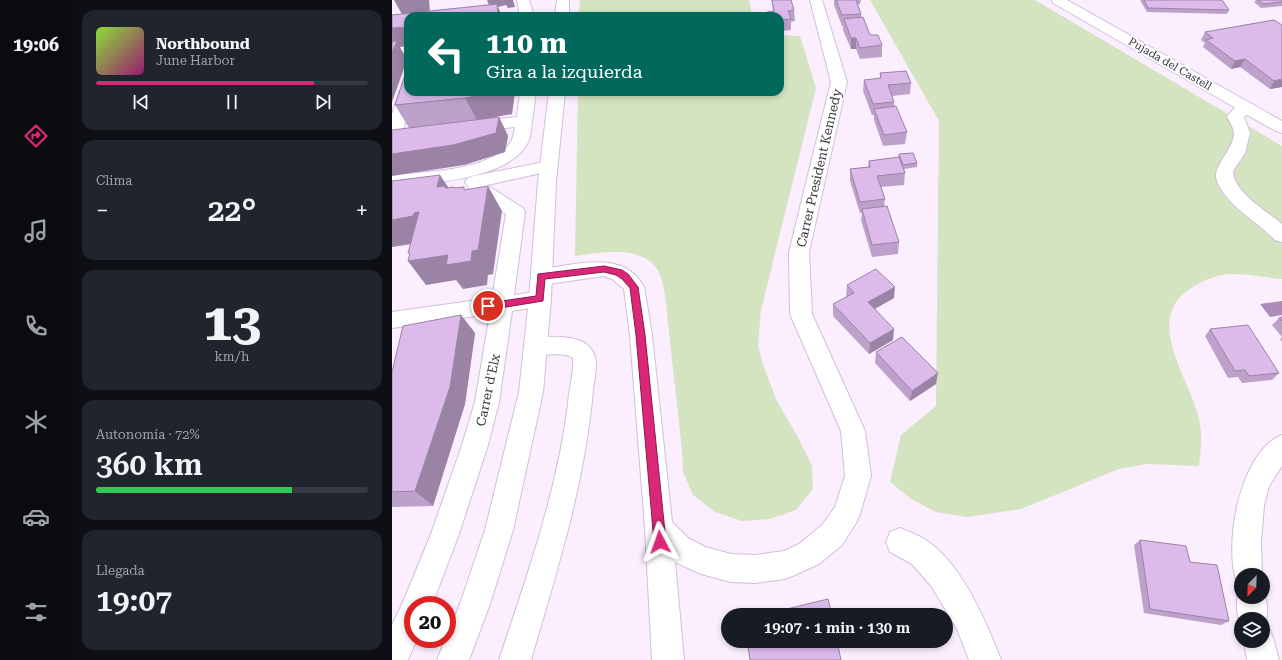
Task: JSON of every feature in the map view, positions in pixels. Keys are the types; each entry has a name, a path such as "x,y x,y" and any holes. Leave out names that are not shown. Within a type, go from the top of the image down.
{"street":[{"path":"523,0 526,12"},
{"path":"562,12 563,0"},
{"name":"Carrer President Kennedy","path":"659,528 678,548 701,560 731,568 755,569 785,565 809,554 832,535 846,514 858,476 853,431 801,314 800,252 839,82 816,0"},
{"name":"Pujada del Castell","path":"1058,0 1282,128"},
{"path":"392,51 404,50"},
{"path":"398,136 407,96"},
{"path":"392,181 476,170 507,155 516,147 521,139 527,96"},
{"path":"454,660 475,604 499,530 518,452 530,392 540,299 548,174 557,96"},
{"path":"1239,103 1244,110 1235,116 1242,133 1236,153 1224,171 1225,182 1242,201 1274,226 1282,235"},
{"path":"454,129 523,121"},
{"path":"392,196 469,187 548,174"},
{"name":"Carrer d'Elx","path":"421,596 445,534 476,445 487,402 504,304 516,212 469,187"},
{"path":"541,277 604,269 619,272 634,287 641,335 659,528 668,660"},
{"path":"393,325 504,304 540,299"},
{"path":"515,660 558,521 572,456 581,397 584,357 581,351 573,347 555,345 535,347"},
{"path":"1248,568 1249,519 1256,486 1266,466 1282,446"},
{"path":"900,542 923,555 943,577 960,605 981,646 985,660"},
{"path":"392,660 404,633"},
{"path":"1260,648 1263,660"}],"green space":[{"path":"580,0 749,0 751,12 579,12"},
{"path":"870,0 1035,0 1282,146 1282,279 1237,274 1225,274 1213,277 1191,288 1177,300 1170,315 1169,331 1173,348 1200,422 1201,440 1199,466 1146,464 1119,469 1021,509 967,517 936,512 911,499 890,482 901,435 936,406 939,121"},
{"path":"784,35 800,36 816,88 761,310 758,345 762,362 776,399 800,441 812,466 813,489 796,510 770,519 742,521 715,512 693,495 683,472 682,450 665,295 658,270 645,258 626,252 605,252 575,256 578,96 784,96"}],"shaded area":[{"path":"1282,301 1282,315 1270,317 1260,304"}],"building":[{"path":"772,0 791,0 794,10 788,11 791,19 784,20 784,12 767,12 774,11"},
{"path":"836,0 856,0 861,14 842,15"},
{"path":"1144,0 1222,0 1229,10 1148,8"},
{"path":"1258,0 1282,0 1282,2 1263,4"},
{"path":"497,4 498,12 421,12"},
{"path":"404,14 404,27 392,28 392,15"},
{"path":"863,17 870,35 878,35 882,45 860,48 856,38 851,38 844,19"},
{"path":"1274,20 1282,25 1282,79 1274,81 1245,59 1235,61 1206,40 1213,38 1205,32"},
{"path":"397,41 392,53 392,42"},
{"path":"906,71 911,83 888,85 894,102 873,104 864,80 881,78 880,73"},
{"path":"404,78 404,96 476,96 465,98 395,105"},
{"path":"896,106 907,132 884,135 874,109"},
{"path":"499,117 496,133 453,145 392,154 392,130"},
{"path":"913,153 917,163 903,165 899,154"},
{"path":"899,157 905,173 877,176 885,199 860,202 850,169 870,167 869,161"},
{"path":"440,175 437,187 464,187 464,190 488,186 478,250 472,251 471,261 446,265 448,255 408,261 410,253 408,253 419,212 414,213 413,216 392,220 392,181"},
{"path":"887,206 899,242 872,245 862,209"},
{"path":"876,269 895,287 868,302 894,329 870,343 833,304 854,293 847,285"},
{"path":"461,315 450,387 415,491 392,492 392,372 403,326"},
{"path":"1248,325 1279,373 1249,376 1245,370 1235,371 1210,329"},
{"path":"902,337 938,373 912,391 876,352"},
{"path":"1140,540 1186,546 1190,562 1217,565 1229,621 1150,609"},
{"path":"828,599 830,608 791,608"},
{"path":"748,648 838,648 841,660 750,660"}],"route":[{"path":"488,306 540,299 541,277 578,272 604,269 619,272 634,287 641,335 652,442 660,542"}]}
